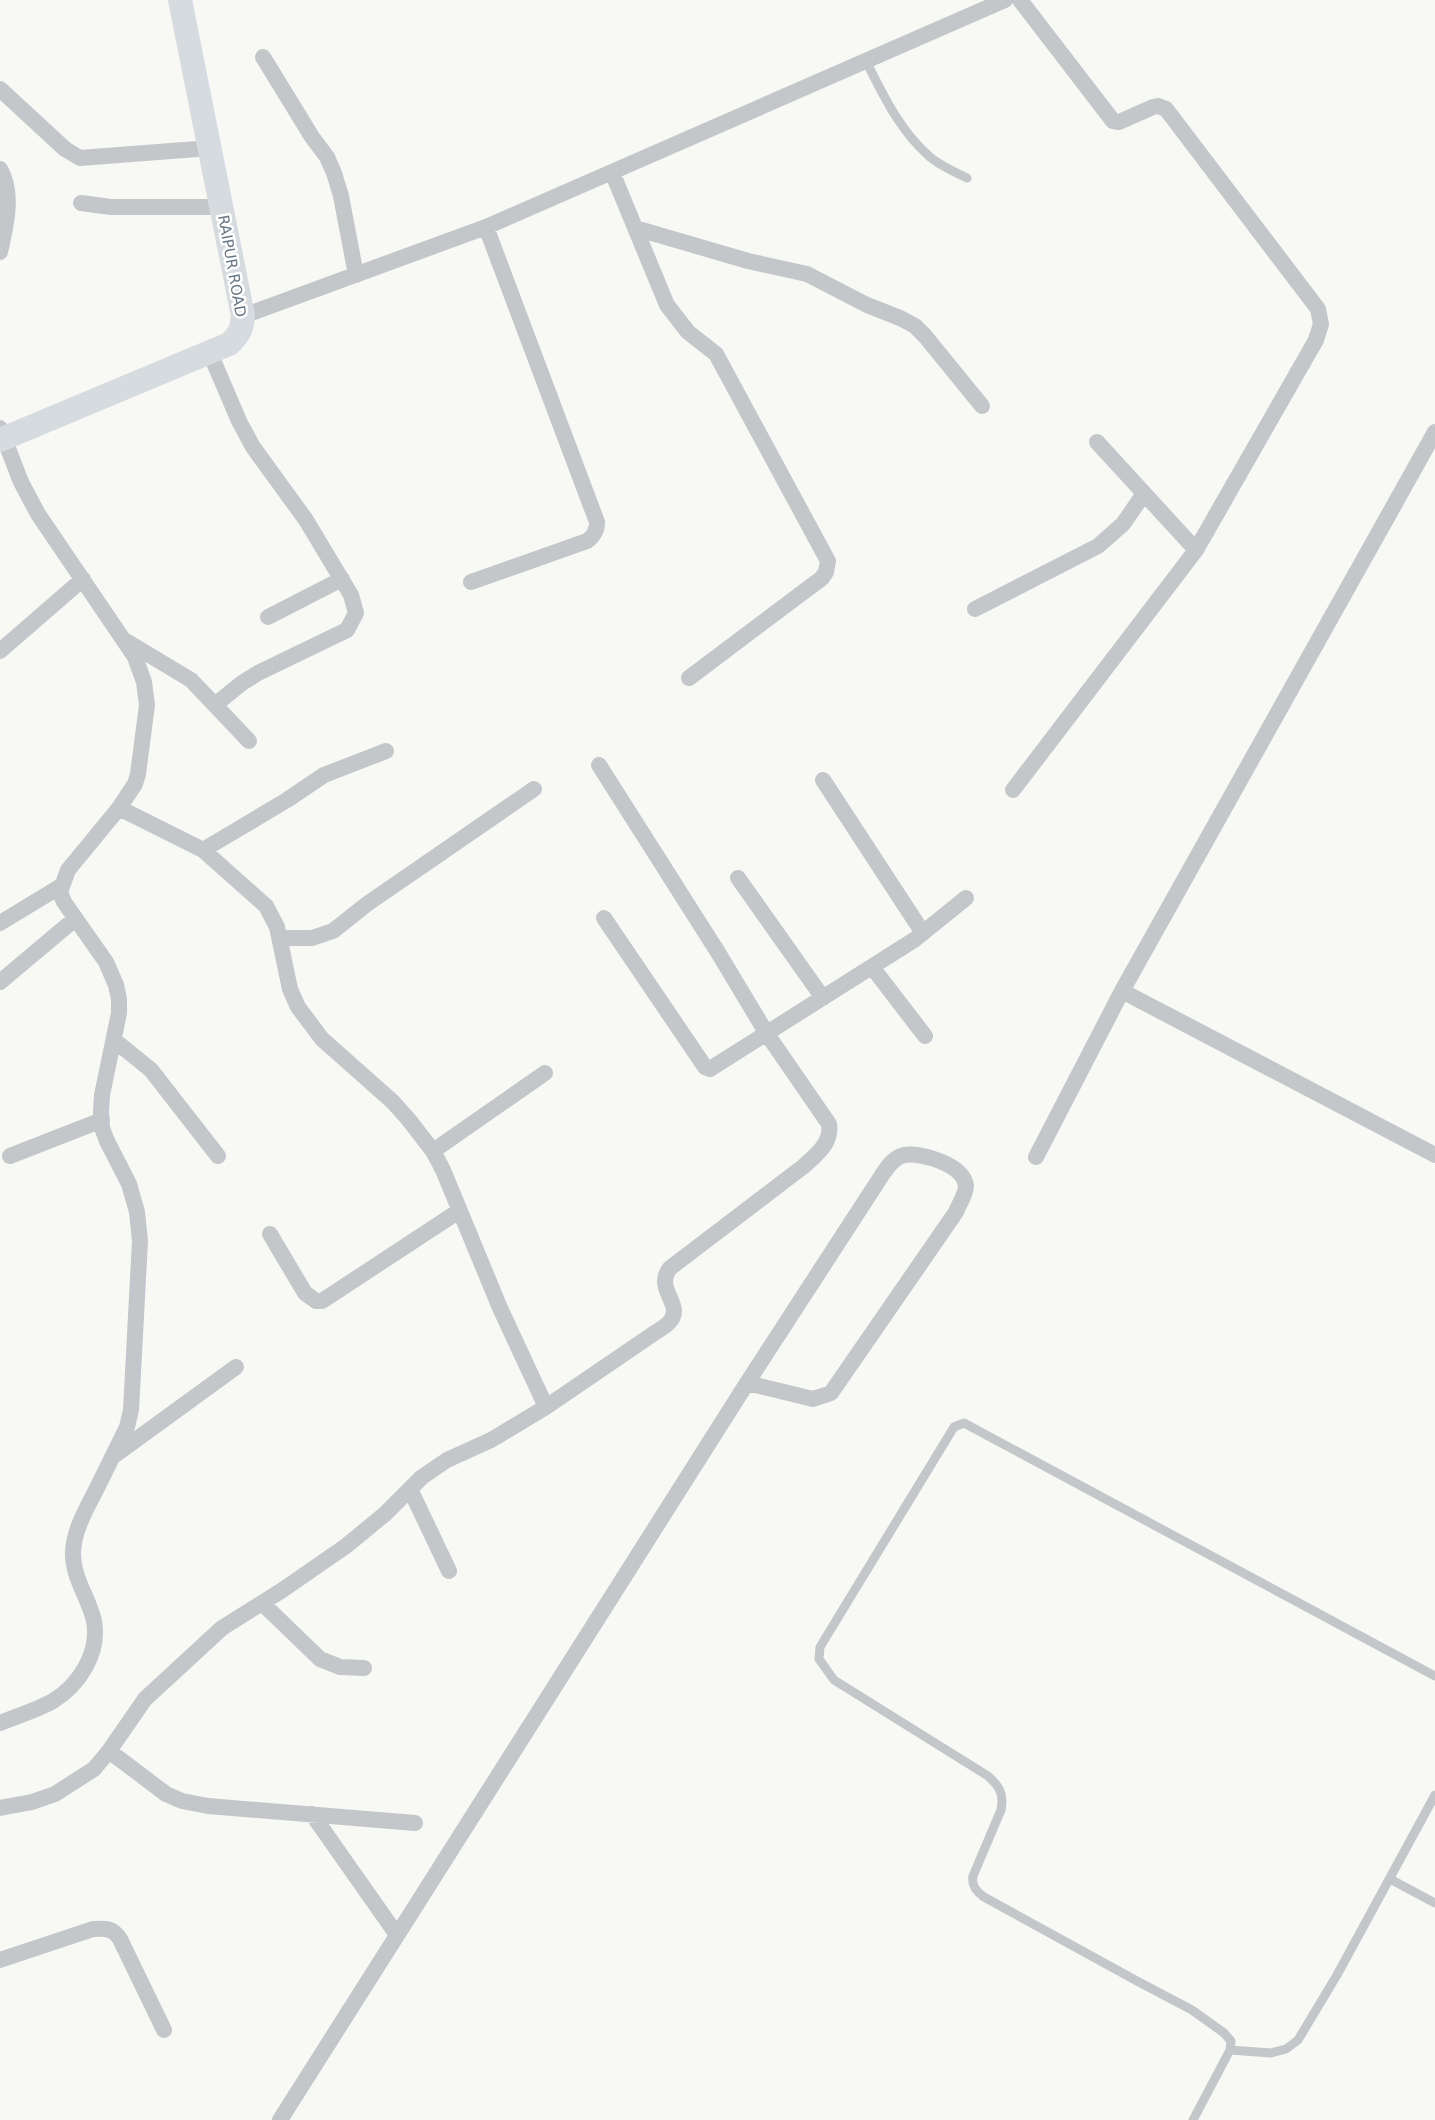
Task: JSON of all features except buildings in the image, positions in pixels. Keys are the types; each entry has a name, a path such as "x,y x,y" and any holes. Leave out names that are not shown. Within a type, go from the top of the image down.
{"main road":[{"name":"RAIPUR ROAD","path":"1,435 210,353 229,344 242,329 243,316 180,0"}],"street":[{"path":"243,316 486,227 1005,0"},
{"path":"1013,790 1196,550 1320,330 1318,309 1166,109 1158,106 1153,107 1119,122 1113,122 1020,0"},
{"path":"263,57 327,158 334,173 341,196 356,275"},
{"path":"0,89 65,149 80,158 210,148"},
{"path":"0,169 4,175 8,212 0,252"},
{"path":"612,172 667,306 688,332 716,354 828,561 826,572 822,578 689,678"},
{"path":"81,203 111,207 222,207"},
{"path":"470,582 587,541 597,528 597,522 486,227"},
{"path":"635,228 748,262 807,274 867,305 900,318 915,326 926,336 982,406"},
{"path":"210,353 239,421 253,447 306,520 351,595 356,613 347,630 258,673 216,704"},
{"path":"1036,1157 1122,991 1435,432"},
{"path":"1,435 21,482 38,514 135,657 141,674 147,705 135,784 119,808 68,870 61,886 61,897 106,962 116,984 119,999 119,1013 102,1095 102,1120 107,1141 129,1184 137,1212 140,1241 132,1410 127,1426 81,1521 73,1553 75,1568 94,1621 95,1642 91,1658 70,1688 52,1701 2,1720"},
{"path":"1097,442 1143,495 1196,550"},
{"path":"976,609 1098,546 1123,524 1143,495"},
{"path":"0,651 83,579"},
{"path":"268,617 342,579"},
{"path":"125,640 191,680 216,704 249,741"},
{"path":"203,850 287,800 324,775 386,751"},
{"path":"0,1808 32,1802 54,1794 94,1769 109,1751 144,1699 222,1628 262,1604 346,1546 375,1523 422,1477 447,1460 491,1440 546,1407 656,1332 672,1319 674,1308 664,1284 666,1273 670,1268 804,1166 821,1150 828,1139 830,1132 829,1124 766,1034 719,954 599,765"},
{"path":"823,780 923,933"},
{"path":"280,938 312,938 333,931 367,904 534,789"},
{"path":"119,808 203,850 266,906 272,915 280,938 290,989 298,1006 322,1039 393,1102 418,1130 433,1152 443,1170 500,1308 546,1407"},
{"path":"738,878 823,998"},
{"path":"0,923 61,886"},
{"path":"604,918 706,1068 712,1069 923,933 966,898"},
{"path":"0,982 75,918"},
{"path":"872,966 925,1036"},
{"path":"1122,991 1435,1155"},
{"path":"114,1040 151,1070 218,1156"},
{"path":"433,1152 545,1073"},
{"path":"10,1156 102,1120"},
{"path":"280,2120 747,1383 884,1172 892,1162 903,1155 921,1156 937,1160 956,1169 963,1178 966,1187 956,1212 831,1393 813,1399 747,1383"},
{"path":"270,1234 305,1293 316,1301 322,1301 459,1211"},
{"path":"112,1457 236,1367"},
{"path":"410,1489 448,1571"},
{"path":"262,1604 320,1659 340,1667 364,1668"},
{"path":"109,1751 166,1794 182,1802 208,1806 415,1823"},
{"path":"312,1814 397,1934"},
{"path":"0,1960 93,1929 105,1928 111,1930 120,1939 164,2030"}],"lane":[{"path":"866,61 889,106 907,132 930,157 944,167 967,178"},
{"path":"1193,2120 1230,2050 1231,2041 1224,2033 1192,2010 984,1897 976,1890 973,1884 973,1876 1001,1810 1003,1800 1002,1792 997,1784 988,1776 834,1680 819,1659 820,1647 954,1428 964,1423 1435,1676"},
{"path":"1230,2050 1271,2053 1286,2049 1298,2040 1337,1975 1435,1795"},
{"path":"1390,1879 1435,1903"}]}
